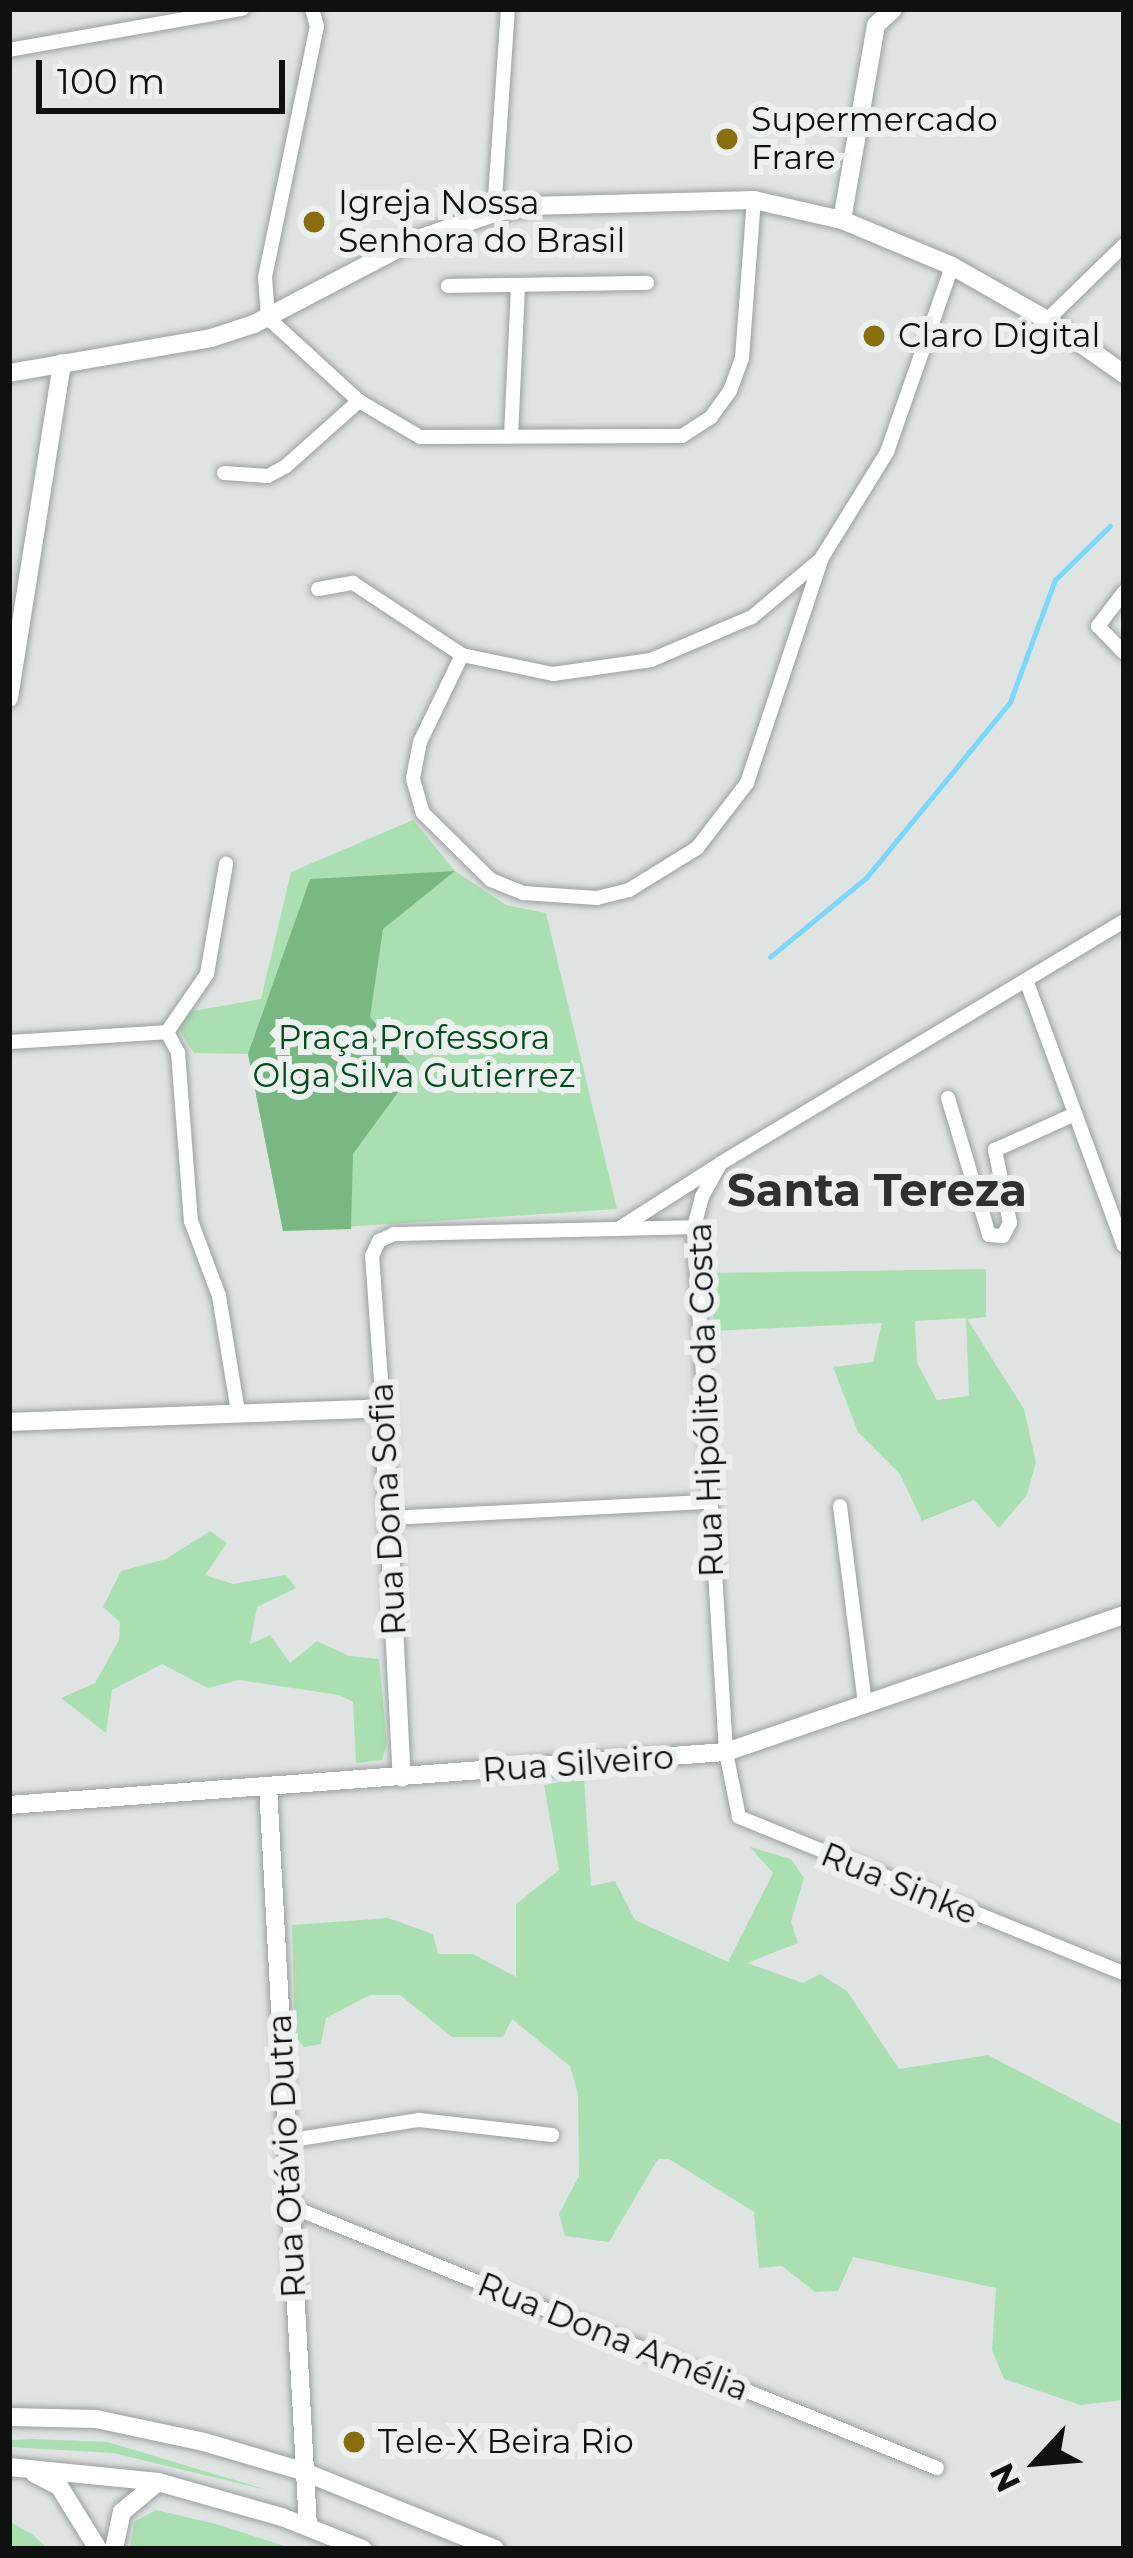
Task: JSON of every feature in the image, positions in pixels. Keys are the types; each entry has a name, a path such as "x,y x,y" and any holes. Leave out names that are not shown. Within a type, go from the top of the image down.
{"street":[{"path":"9,50 242,9"},
{"path":"494,213 508,9"},
{"path":"842,220 874,17 893,9"},
{"path":"313,10 317,26 265,277 268,318 359,401 420,437 682,436 711,417 730,391 742,358 754,200"},
{"path":"9,373 211,338 268,318 416,240 494,213 529,206 754,200 842,220 952,266 1047,320 1124,374"},
{"path":"1047,320 1124,245"},
{"path":"462,655 420,742 413,779 423,813 491,880 523,893 597,898 628,890 697,848 747,782 821,559 887,452 952,266"},
{"path":"448,286 647,283"},
{"path":"512,436 518,286"},
{"path":"9,698 62,363"},
{"path":"224,473 268,476 286,466 359,401"},
{"path":"318,589 353,583 462,655 553,674 651,660 752,616 821,559"},
{"path":"1124,592 1098,626 1124,653"},
{"path":"167,1032 207,974 226,864"},
{"path":"620,1228 1124,921"},
{"path":"1026,980 1124,1246"},
{"path":"9,1042 167,1032"},
{"path":"167,1032 178,1053 191,1221 219,1296 238,1412"},
{"path":"948,1098 989,1234 1003,1236 1010,1223 995,1150 1075,1114"},
{"name":"Rua Hipólito da Costa","path":"720,1164 702,1197 694,1227 726,1752"},
{"path":"620,1228 694,1227"},
{"name":"Rua Dona Sofia","path":"401,1778 391,1518 372,1256 379,1241 394,1234 620,1228"},
{"path":"9,1422 383,1408"},
{"path":"391,1518 708,1502"},
{"path":"840,1507 866,1704"},
{"name":"Rua Silveiro","path":"9,1805 726,1752 1124,1615"},
{"name":"Rua Sinke","path":"726,1752 732,1804 750,1826 1124,1973"},
{"name":"Rua Otávio Dutra","path":"268,1786 308,2526"},
{"path":"286,2141 419,2120 552,2135"},
{"name":"Rua Dona Amélia","path":"290,2206 937,2468"},
{"path":"9,2416 96,2419 302,2471 495,2549"},
{"path":"11,2467 158,2482 308,2526 363,2549"},
{"path":"11,2467 59,2486 98,2549"},
{"path":"114,2549 122,2512 158,2482"}],"green space":[{"name":"Praça Professora Olga Silva Gutierrez","path":"413,820 455,871 506,905 546,913 617,1209 283,1231 248,1054 194,1053 177,1027 187,1012 261,999 291,872"},
{"path":"455,871 383,929 370,1017 415,1069 353,1154 351,1229 283,1231 248,1054 310,879"},
{"path":"986,1269 986,1317 967,1319 1024,1409 1036,1462 1027,1495 999,1528 974,1500 922,1521 900,1474 858,1432 833,1367 873,1362 882,1323 713,1331 712,1273","holes":["966,1318 969,1396 937,1400 917,1363 915,1321"]},
{"path":"210,1531 227,1543 205,1575 233,1584 286,1575 296,1588 257,1607 250,1644 270,1635 290,1663 317,1641 349,1656 379,1659 387,1744 382,1760 356,1763 353,1702 339,1695 239,1680 208,1688 162,1664 112,1690 106,1733 61,1698 95,1683 119,1640 120,1622 103,1607 121,1571 166,1559"},
{"path":"584,1777 591,1886 615,1881 635,1920 728,1962 773,1873 750,1847 791,1859 804,1878 791,1922 798,1943 747,1963 803,1983 820,1974 847,1991 899,2069 988,2055 1124,2126 1124,2400 1080,2405 1004,2379 992,2350 996,2288 853,2257 838,2291 815,2292 782,2266 759,2268 754,2212 669,2159 658,2159 609,2242 565,2236 559,2214 579,2176 578,2094 570,2066 512,2019 503,2037 452,2037 400,1995 370,1995 326,2018 321,2044 304,2047 295,2036 292,1925 388,1918 433,1934 438,1954 473,1954 516,1977 516,1904 559,1870 544,1785"},
{"path":"9,2440 108,2442 271,2491 113,2453 9,2447"},
{"path":"156,2510 294,2549 130,2549 134,2522"},
{"path":"9,2521 33,2535 48,2549 9,2549"}],"waterway":[{"path":"770,957 866,878 1010,702 1055,580 1110,526"}],"place":[{"name":"Supermercado Frare","path":"727,139"},
{"name":"Igreja Nossa Senhora do Brasil","path":"314,222"},
{"name":"Claro Digital","path":"874,336"},
{"name":"Tele-X Beira Rio","path":"354,2442"}],"district":[{"name":"Santa Tereza","path":"877,1190"}]}
